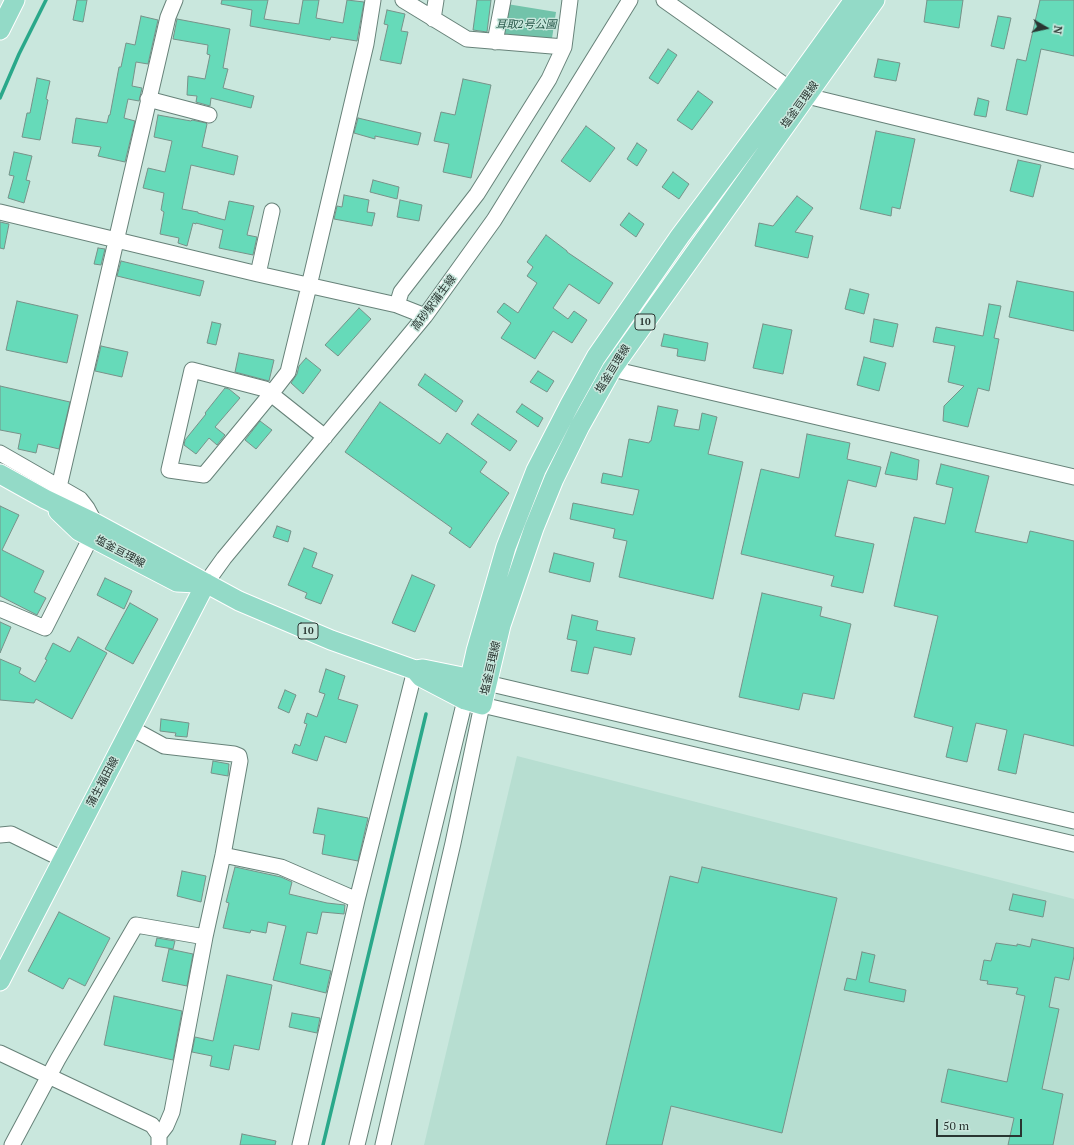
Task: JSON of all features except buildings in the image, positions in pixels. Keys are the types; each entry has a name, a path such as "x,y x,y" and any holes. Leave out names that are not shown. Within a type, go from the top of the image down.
{"main road":[{"path":"0,30 15,0"},
{"name":"塩釜亘理線","path":"478,680 501,625 534,528 554,480 580,426 612,369 798,92 854,0"},
{"name":"塩釜亘理線","path":"93,530 206,583 240,601 331,640 445,680 473,703 506,546 536,470 596,356 680,236 875,0"},
{"name":"塩釜亘理線","path":"0,474 52,493 94,531 113,543 117,551 177,582 206,583"},
{"name":"蒲生福田線","path":"0,981 206,583"},
{"name":"10","path":"445,680 478,680"}],"street":[{"path":"0,453 52,493 116,240 168,17 175,0"},
{"path":"325,437 271,394 265,389 192,370 169,470 204,475 271,394 288,372 366,44 373,0"},
{"path":"402,0 466,39 564,47"},
{"path":"433,19 436,0"},
{"path":"495,42 503,0"},
{"path":"397,305 401,292 477,194 549,79 564,47 570,0"},
{"name":"高砂駅蒲生線","path":"206,583 224,558 425,316 494,220 630,0"},
{"path":"664,0 798,92 1074,161"},
{"path":"148,99 209,115"},
{"path":"258,274 272,211"},
{"path":"0,212 309,286 397,305 425,316"},
{"path":"612,369 1074,477"},
{"path":"0,609 45,628 93,530"},
{"path":"300,1145 357,900 420,672"},
{"path":"478,680 1074,821"},
{"path":"473,703 1074,844"},
{"path":"357,1145 473,703"},
{"path":"383,1145 453,843 473,703"},
{"path":"131,728 164,746 234,754 239,756 240,763 172,1112 159,1140"},
{"path":"0,835 11,834 62,859"},
{"path":"223,855 281,867 357,900"},
{"path":"12,1145 58,1059 136,925 205,937"},
{"path":"0,1053 152,1125 159,1140"}],"shaded area":[{"path":"517,756 1074,899 1074,1145 424,1145"}],"green space":[{"name":"耳取2号公園","path":"507,4 556,12 551,45 501,40"}],"waterway":[{"path":"0,98 19,54 46,0"},
{"path":"323,1145 426,714"}]}
